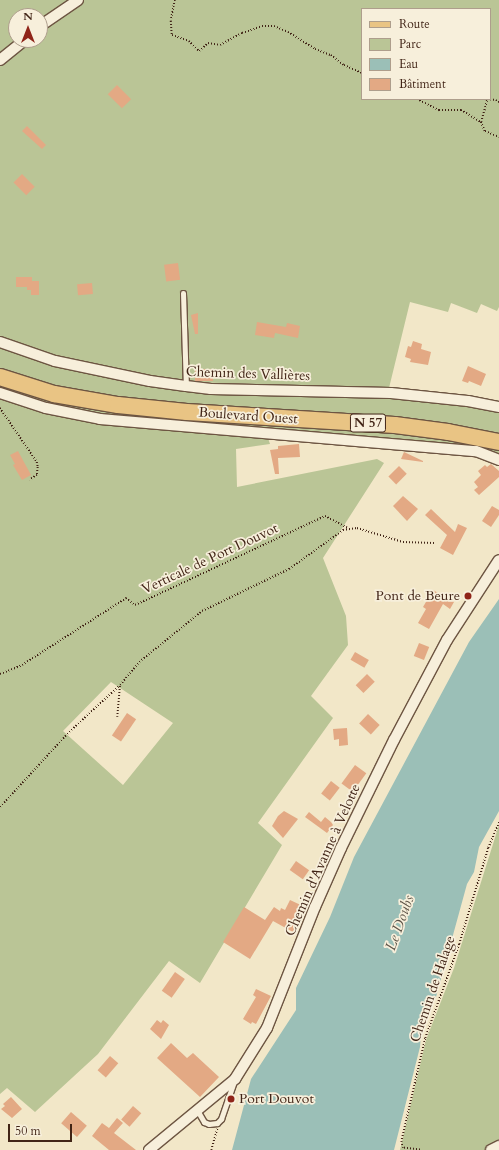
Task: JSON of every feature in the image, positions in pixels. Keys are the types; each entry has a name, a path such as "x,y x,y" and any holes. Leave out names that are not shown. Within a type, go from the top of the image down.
{"main road":[{"name":"Boulevard Ouest","path":"0,377 54,394 118,406 205,414 395,425 448,432 499,442"}],"street":[{"path":"48,21 78,0"},
{"path":"0,60 15,48"},
{"name":"Chemin des Vallières","path":"0,342 62,362 150,381 186,386 211,389 391,393 468,401 499,407"},
{"path":"0,394 46,408 100,419 476,451 499,460"},
{"name":"Chemin d'Avanne à Velotte","path":"149,1150 235,1079 267,1028 315,907 341,848 394,740 447,640 499,560"},
{"path":"491,1150 499,1146"}],"lane":[{"path":"183,293 186,386"},
{"path":"197,1110 204,1122 216,1124 221,1119 235,1079"}],"path":[{"path":"176,0 171,21 172,35 190,41 199,51 208,43 220,44 242,33 262,26 274,26 331,55 344,65 361,73"},
{"path":"419,100 439,110 461,110 481,122 485,131 499,137"},
{"path":"481,122 487,100"},
{"path":"0,408 37,462 37,475 30,480"},
{"name":"Verticale de Port Douvot","path":"0,674 22,665 126,598 135,605 325,516 350,528"},
{"path":"0,807 69,732 120,685 139,662 202,611 289,569 337,534 350,528 364,530 403,542 434,543"},
{"path":"118,717 120,685"},
{"name":"Chemin de Halage","path":"420,1150 403,1148 401,1142 425,1038 459,944 488,848 499,822"},
{"path":"211,1150 217,1133 216,1124"}],"green space":[{"path":"0,0 499,0 499,307 497,311 481,304 477,313 451,303 448,312 410,302 389,388 184,382 67,360 0,338"},
{"path":"0,346 187,391 389,396 479,406 499,410 499,437 154,404 52,387 0,371"},
{"path":"0,384 393,430 499,447 499,456 95,415 32,402 0,389"},
{"path":"0,396 47,413 268,438 270,444 236,449 237,487 377,459 384,463 323,558 346,616 348,645 311,696 333,718 258,823 282,845 200,983 169,961 98,1054 35,1112 7,1088 0,1094","holes":["111,682 173,723 123,785 63,731"]},
{"path":"499,825 499,1150 400,1150 426,1040 454,968"}],"water":[{"name":"Le Doubs","path":"499,599 499,811 479,847 474,872 467,884 436,997 421,1033 420,1047 394,1150 232,1150 251,1079 296,1010 296,988 330,917 354,857 469,642"}],"building":[{"path":"117,85 131,99 122,108 108,94"},
{"path":"27,126 46,145 42,149 22,131"},
{"path":"22,174 35,187 26,195 14,182"},
{"path":"178,263 180,280 166,282 164,265"},
{"path":"16,277 32,277 32,281 39,281 39,295 31,295 31,290 27,290 27,287 16,287"},
{"path":"92,283 93,294 78,295 77,284"},
{"path":"198,313 198,334 195,334 191,315"},
{"path":"257,322 286,327 287,323 300,326 298,338 275,333 274,338 255,335"},
{"path":"413,341 422,344 421,349 431,352 428,365 410,362 411,359 405,357 408,346 411,347"},
{"path":"468,366 486,374 481,386 469,381 468,383 462,381"},
{"path":"195,369 213,369 213,381 195,381"},
{"path":"299,444 300,457 278,458 279,474 275,474 270,450 278,449 278,446"},
{"path":"18,451 31,475 22,480 13,465 15,464 10,455"},
{"path":"404,452 423,461 423,462 401,459"},
{"path":"491,464 499,471 499,477 479,495 474,490 478,487 474,482 481,475 478,471 485,465 487,467"},
{"path":"399,466 407,474 396,484 388,477"},
{"path":"403,496 418,509 407,521 393,506"},
{"path":"492,506 499,510 499,515 491,527 482,521"},
{"path":"431,509 455,532 458,524 467,528 453,555 440,548 447,535 425,515"},
{"path":"433,590 454,602 450,609 443,604 429,629 418,623 426,609 423,607"},
{"path":"419,643 429,647 424,660 414,656"},
{"path":"355,652 369,660 364,668 350,660"},
{"path":"367,674 375,682 363,693 356,685"},
{"path":"127,713 136,719 121,742 112,735"},
{"path":"368,714 380,725 371,734 359,724"},
{"path":"347,728 348,745 339,746 339,739 334,740 333,729"},
{"path":"355,765 366,773 353,792 341,784"},
{"path":"331,781 340,788 330,800 321,794"},
{"path":"284,811 298,819 283,838 272,826 278,816"},
{"path":"309,812 321,822 325,817 331,822 333,825 327,833 305,817"},
{"path":"296,861 309,870 303,879 290,870"},
{"path":"290,900 305,907 293,932 273,921 250,959 223,942 244,907 265,920 274,907 280,911 281,908 285,910"},
{"path":"175,972 185,979 172,998 162,991"},
{"path":"256,989 271,996 256,1024 252,1022 251,1024 243,1019 256,997 253,995"},
{"path":"157,1020 161,1023 163,1020 169,1025 161,1039 150,1029"},
{"path":"171,1043 187,1058 193,1053 219,1077 200,1097 157,1058"},
{"path":"110,1056 118,1063 106,1078 98,1070"},
{"path":"11,1097 22,1109 12,1118 1,1109 5,1106 3,1104"},
{"path":"133,1106 141,1113 129,1127 121,1120"},
{"path":"71,1112 87,1126 77,1137 61,1123"},
{"path":"117,1118 123,1123 114,1133 136,1150 109,1150 92,1136 102,1123 109,1128"}],"place":[{"name":"Pont de Beure","path":"468,596"},
{"name":"Port Douvot","path":"231,1099"}]}
